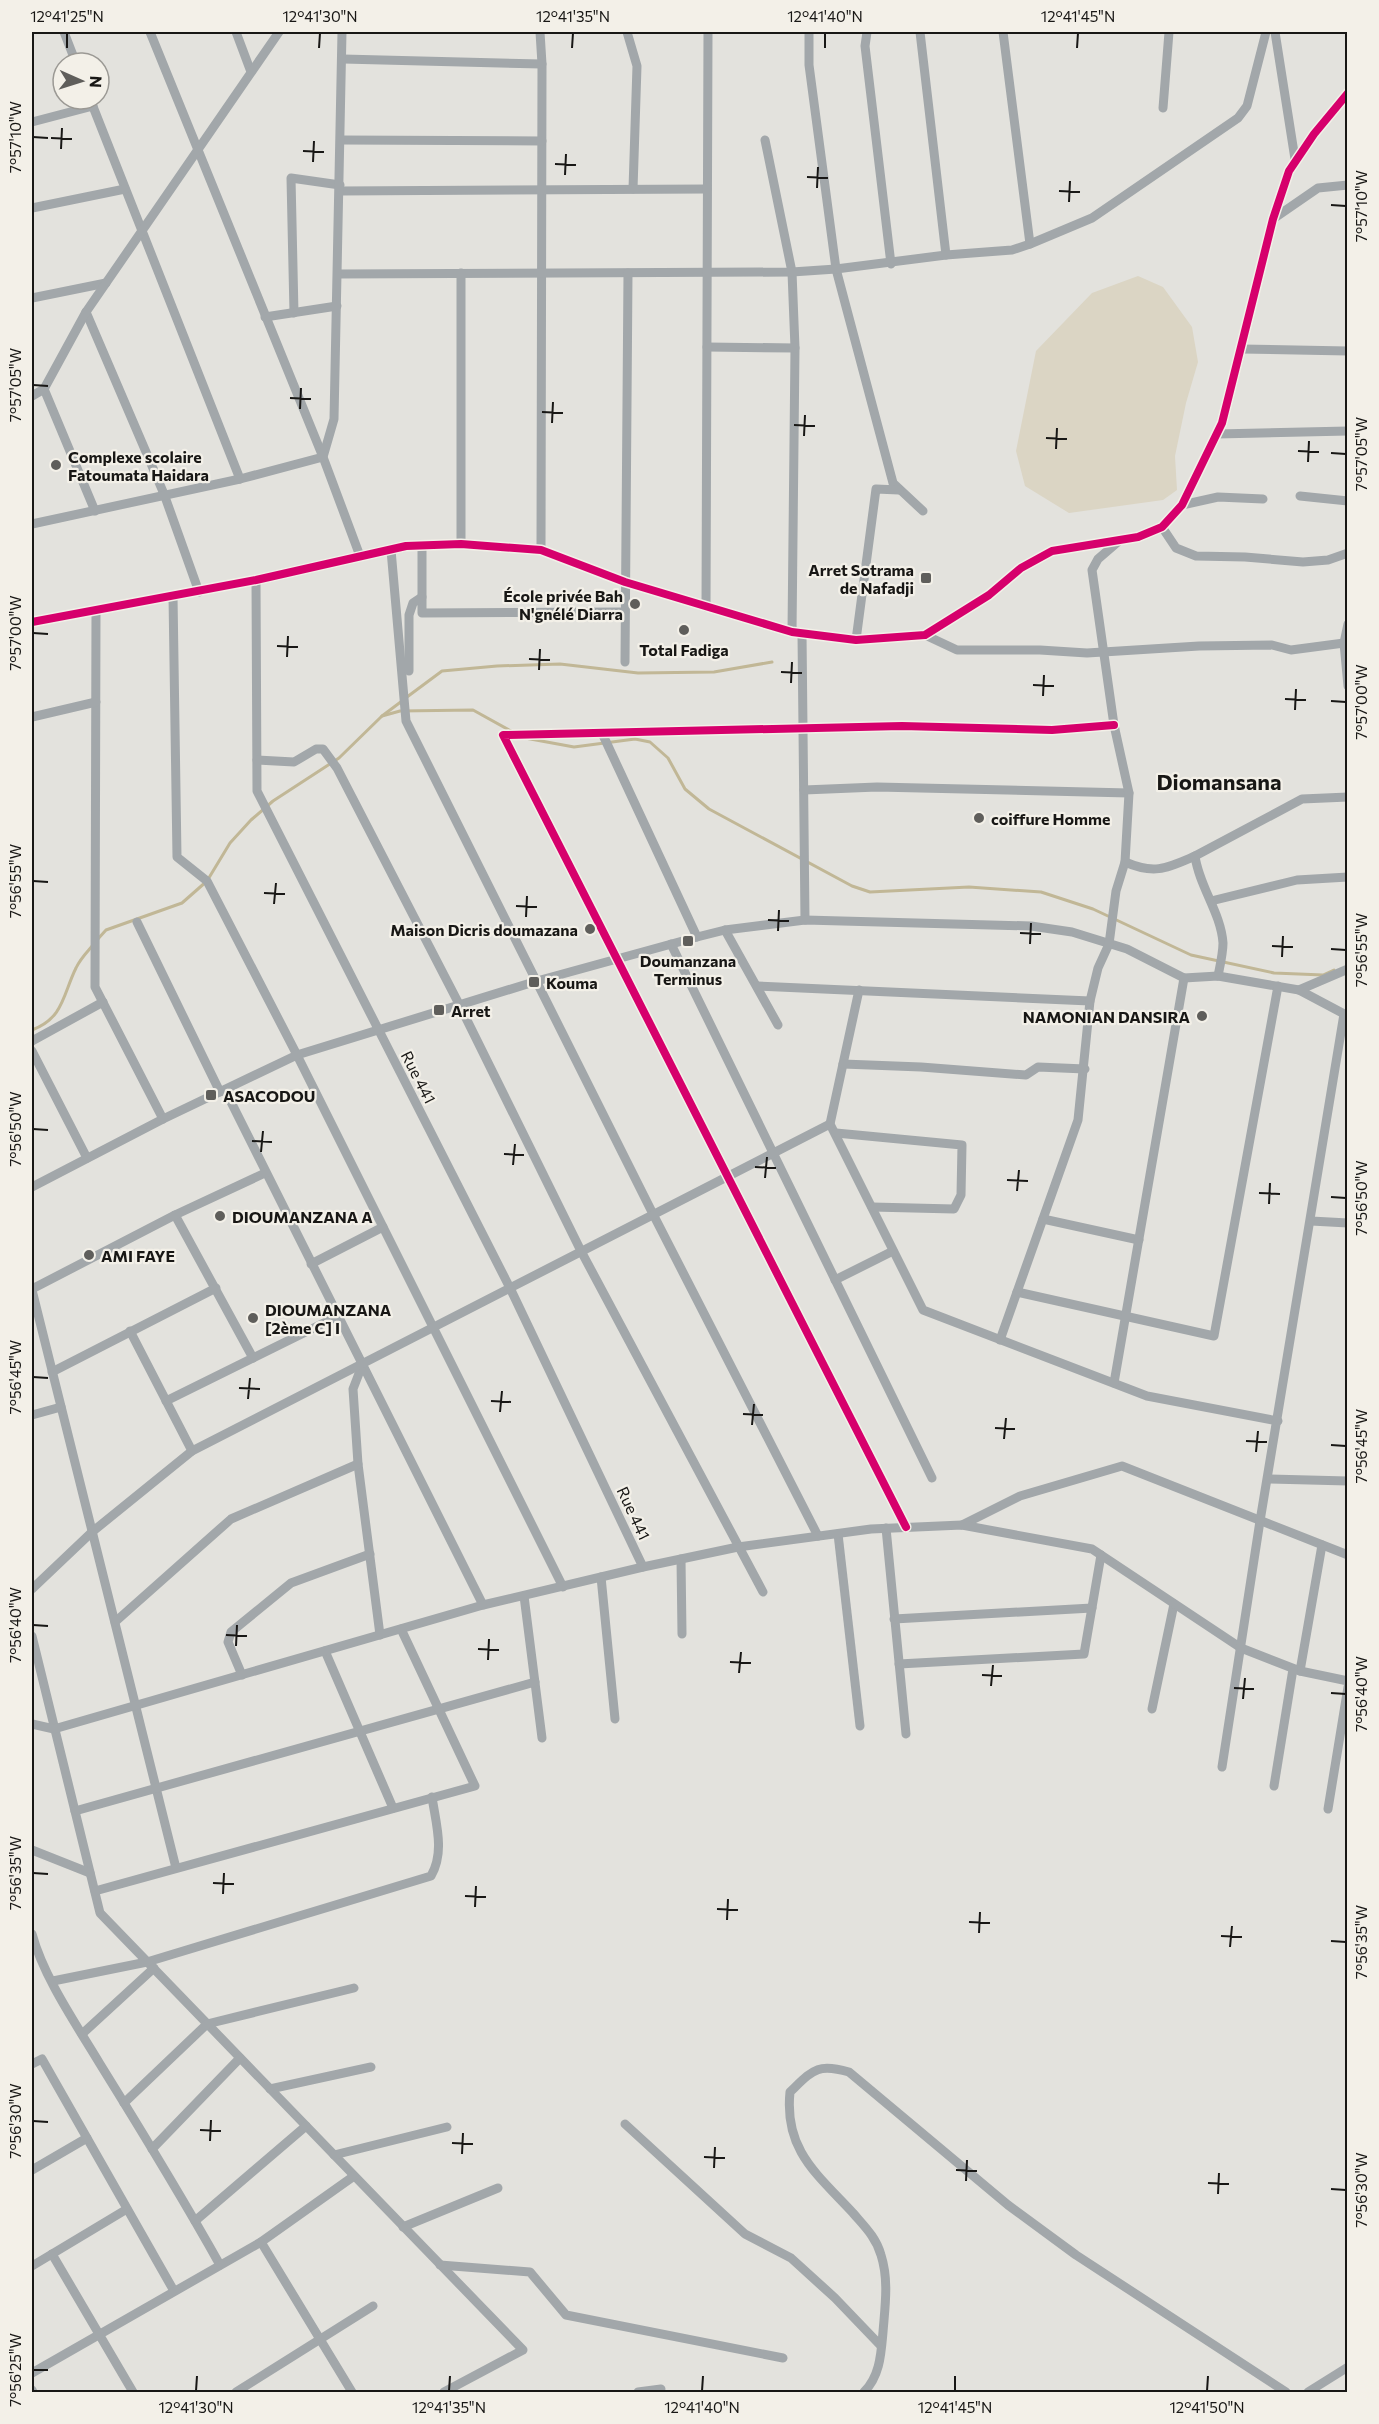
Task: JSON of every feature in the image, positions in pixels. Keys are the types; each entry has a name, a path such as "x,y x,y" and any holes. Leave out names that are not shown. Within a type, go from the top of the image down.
{"street":[{"path":"64,32 71,51"},
{"path":"150,32 323,457 360,556"},
{"path":"236,32 251,72"},
{"path":"32,396 44,389 86,312 279,32"},
{"path":"323,457 334,419 342,32"},
{"path":"540,32 542,64 541,550"},
{"path":"627,32 637,66 633,189"},
{"path":"706,607 708,32"},
{"path":"809,32 809,65 836,269 893,483 923,511"},
{"path":"867,32 865,46 891,264"},
{"path":"920,32 946,255"},
{"path":"1003,32 1029,244"},
{"path":"1163,108 1169,32"},
{"path":"338,274 792,272 891,264 946,255 1012,250 1092,218 1238,117 1247,106 1266,32"},
{"path":"1275,32 1295,159"},
{"path":"343,59 542,64"},
{"path":"32,622 199,592 391,550 422,545 461,544 541,550 625,582 797,632 856,640 925,635 989,595 1021,568 1052,551 1138,537 1162,527 1182,505 1217,434 1273,219 1295,159 1347,93"},
{"path":"32,122 65,111"},
{"path":"96,111 240,479"},
{"path":"341,140 542,141"},
{"path":"765,140 792,272 795,348 797,632 803,729 805,920"},
{"path":"294,313 291,178 340,188 707,189"},
{"path":"1273,219 1318,188 1347,185"},
{"path":"32,208 126,189"},
{"path":"461,273 461,544"},
{"path":"625,662 628,273"},
{"path":"32,298 106,283"},
{"path":"265,317 337,306"},
{"path":"86,312 164,494 199,592"},
{"path":"707,347 795,348"},
{"path":"1240,349 1347,351"},
{"path":"44,389 95,511"},
{"path":"1217,434 1347,431"},
{"path":"32,524 240,479 323,457"},
{"path":"856,640 876,489 898,490"},
{"path":"1300,496 1347,501"},
{"path":"1182,505 1218,497 1263,499"},
{"path":"1162,527 1176,548 1196,556 1303,562 1328,560 1347,553"},
{"path":"1000,1340 1078,1120 1085,1069 1090,1001 1098,968 1109,944 1116,891 1125,862 1129,793 1114,725 1092,570 1098,559 1121,540"},
{"path":"422,545 422,613 625,612"},
{"path":"391,550 406,721 653,1214 818,1536"},
{"name":"Rue 441","path":"256,580 257,791 510,1288 643,1567"},
{"path":"173,596 177,857 207,881 297,1055 562,1587"},
{"path":"409,671 409,615 412,603 422,597"},
{"path":"96,611 95,987 163,1119"},
{"path":"1347,624 1344,643 1347,686"},
{"path":"925,635 957,650 1040,650 1087,653 1272,645 1291,650 1344,643"},
{"path":"32,717 96,702"},
{"path":"906,1527 504,735 902,726 1052,730 1114,725"},
{"path":"602,734 697,937"},
{"path":"257,760 294,762 316,749 323,749 337,768 460,1006 581,1251 763,1592"},
{"path":"804,790 877,787 1129,793"},
{"path":"1125,862 1143,870 1166,868 1195,856 1302,799 1347,797"},
{"path":"1195,856 1196,867 1211,901 1223,942 1218,976"},
{"path":"1211,901 1297,880 1347,877"},
{"path":"32,1187 163,1119 297,1055 537,981 725,930 805,920 1030,926 1072,932 1127,949 1184,978 1218,976 1299,990 1346,1015 1260,1521 1222,1767"},
{"path":"137,922 363,1364 483,1605"},
{"path":"725,930 778,1025"},
{"path":"671,944 932,1478"},
{"path":"1299,990 1347,969"},
{"path":"1114,1383 1184,978"},
{"path":"757,986 1090,1001"},
{"path":"1017,1292 1214,1336 1278,986"},
{"path":"860,990 830,1124 922,1310 1146,1396 1278,1421"},
{"path":"32,1041 103,1002"},
{"path":"32,1051 87,1158"},
{"path":"843,1064 921,1066 1026,1075 1038,1067 1085,1069"},
{"path":"32,1588 92,1532 192,1451 830,1124"},
{"path":"836,1133 962,1145 961,1195 954,1209 872,1207"},
{"path":"176,1868 32,1289 175,1215 265,1173"},
{"path":"175,1215 253,1358"},
{"path":"1043,1219 1139,1240"},
{"path":"1311,1221 1347,1223"},
{"path":"311,1264 383,1227"},
{"path":"835,1280 893,1251"},
{"path":"52,1372 216,1288"},
{"path":"166,1401 338,1316"},
{"path":"130,1331 192,1451"},
{"path":"363,1364 353,1389 358,1464 380,1635"},
{"path":"32,1415 61,1407"},
{"path":"115,1622 231,1519 358,1464"},
{"path":"962,1525 1020,1496 1122,1467 1347,1555"},
{"path":"1268,1479 1347,1481"},
{"path":"32,1724 54,1729 483,1605 643,1567 738,1547 818,1536 886,1528 962,1525 1092,1549 1241,1648 1297,1670 1347,1681"},
{"path":"886,1528 906,1734"},
{"path":"838,1534 860,1726"},
{"path":"1274,1786 1322,1545"},
{"path":"242,1675 228,1642 231,1632 291,1583 370,1554"},
{"path":"899,1664 1084,1654 1101,1555"},
{"path":"681,1559 682,1634"},
{"path":"601,1577 615,1719"},
{"path":"524,1596 542,1738"},
{"path":"1152,1709 1174,1604"},
{"path":"894,1619 1092,1608"},
{"path":"94,1891 475,1785 400,1629"},
{"path":"32,1636 100,1913 523,2350 444,2392"},
{"path":"325,1651 393,1808"},
{"path":"75,1811 535,1682"},
{"path":"1328,1809 1347,1687"},
{"path":"53,1981 150,1965 431,1876 440,1849 432,1797"},
{"path":"32,1850 90,1873"},
{"path":"32,1934 35,1958 53,1981 82,2034 220,2265"},
{"path":"82,2034 150,1965"},
{"path":"124,2103 207,2024 354,1988"},
{"path":"152,2149 240,2058"},
{"path":"32,2064 42,2059 174,2291"},
{"path":"864,2392 873,2383 881,2346 887,2286 881,2255 872,2234 806,2160 795,2144 788,2112 790,2092 809,2073 829,2066 849,2072 1008,2205 1076,2255 1286,2392"},
{"path":"270,2089 371,2067"},
{"path":"625,2124 745,2234 791,2258 835,2298 881,2346"},
{"path":"195,2221 306,2126"},
{"path":"334,2155 447,2127"},
{"path":"32,2170 87,2138"},
{"path":"32,2373 261,2242 354,2176"},
{"path":"403,2226 498,2188"},
{"path":"32,2266 128,2209"},
{"path":"261,2242 352,2392"},
{"path":"52,2254 133,2392"},
{"path":"440,2265 530,2272 566,2314 783,2358"},
{"path":"236,2392 321,2341 373,2306"},
{"path":"1308,2392 1347,2367"},
{"path":"638,2392 661,2389"}],"shaded area":[{"path":"1138,276 1163,287 1192,327 1198,362 1186,403 1175,456 1177,490 1163,500 1069,513 1025,486 1016,451 1036,351 1092,293"}],"waterway":[{"path":"407,697 442,671 560,664 638,673 714,672 772,662"},
{"path":"97,940 106,930 182,903 207,881 230,843 251,820 273,801 339,758 382,716 402,701"},
{"path":"382,716 400,711 473,710 511,731"},
{"path":"525,738 574,747 635,739 650,742 668,758 685,789 709,809 852,886 870,892 969,887 1041,892 1093,909 1191,955 1274,973 1323,975 1334,970"},
{"path":"32,1030 43,1025 57,1012 78,965 93,945"}],"cycle path":[{"path":"32,622 256,580 406,546 461,544 541,550 625,582 792,632 856,640 925,635 989,595 1021,568 1052,551 1138,537 1162,527 1182,505 1222,423 1273,219 1289,171 1314,134 1348,93"},
{"path":"906,1527 503,735 902,726 1052,730 1114,725"}],"place":[{"name":"Complexe scolaire Fatoumata Haidara","path":"56,465"},
{"name":"Arret Sotrama de Nafadji","path":"926,578"},
{"name":"École privée Bah N'gnélé Diarra","path":"635,604"},
{"name":"Total Fadiga","path":"684,630"},
{"name":"coiffure Homme","path":"979,818"},
{"name":"Maison Dicris doumazana","path":"590,929"},
{"name":"Doumanzana Terminus","path":"688,941"},
{"name":"Kouma","path":"534,982"},
{"name":"Arret","path":"439,1010"},
{"name":"NAMONIAN DANSIRA","path":"1202,1016"},
{"name":"ASACODOU","path":"211,1095"},
{"name":"DIOUMANZANA A","path":"220,1216"},
{"name":"AMI FAYE","path":"89,1255"},
{"name":"DIOUMANZANA [2ème C] I","path":"253,1318"}],"district":[{"name":"Diomansana","path":"1219,781"}]}
